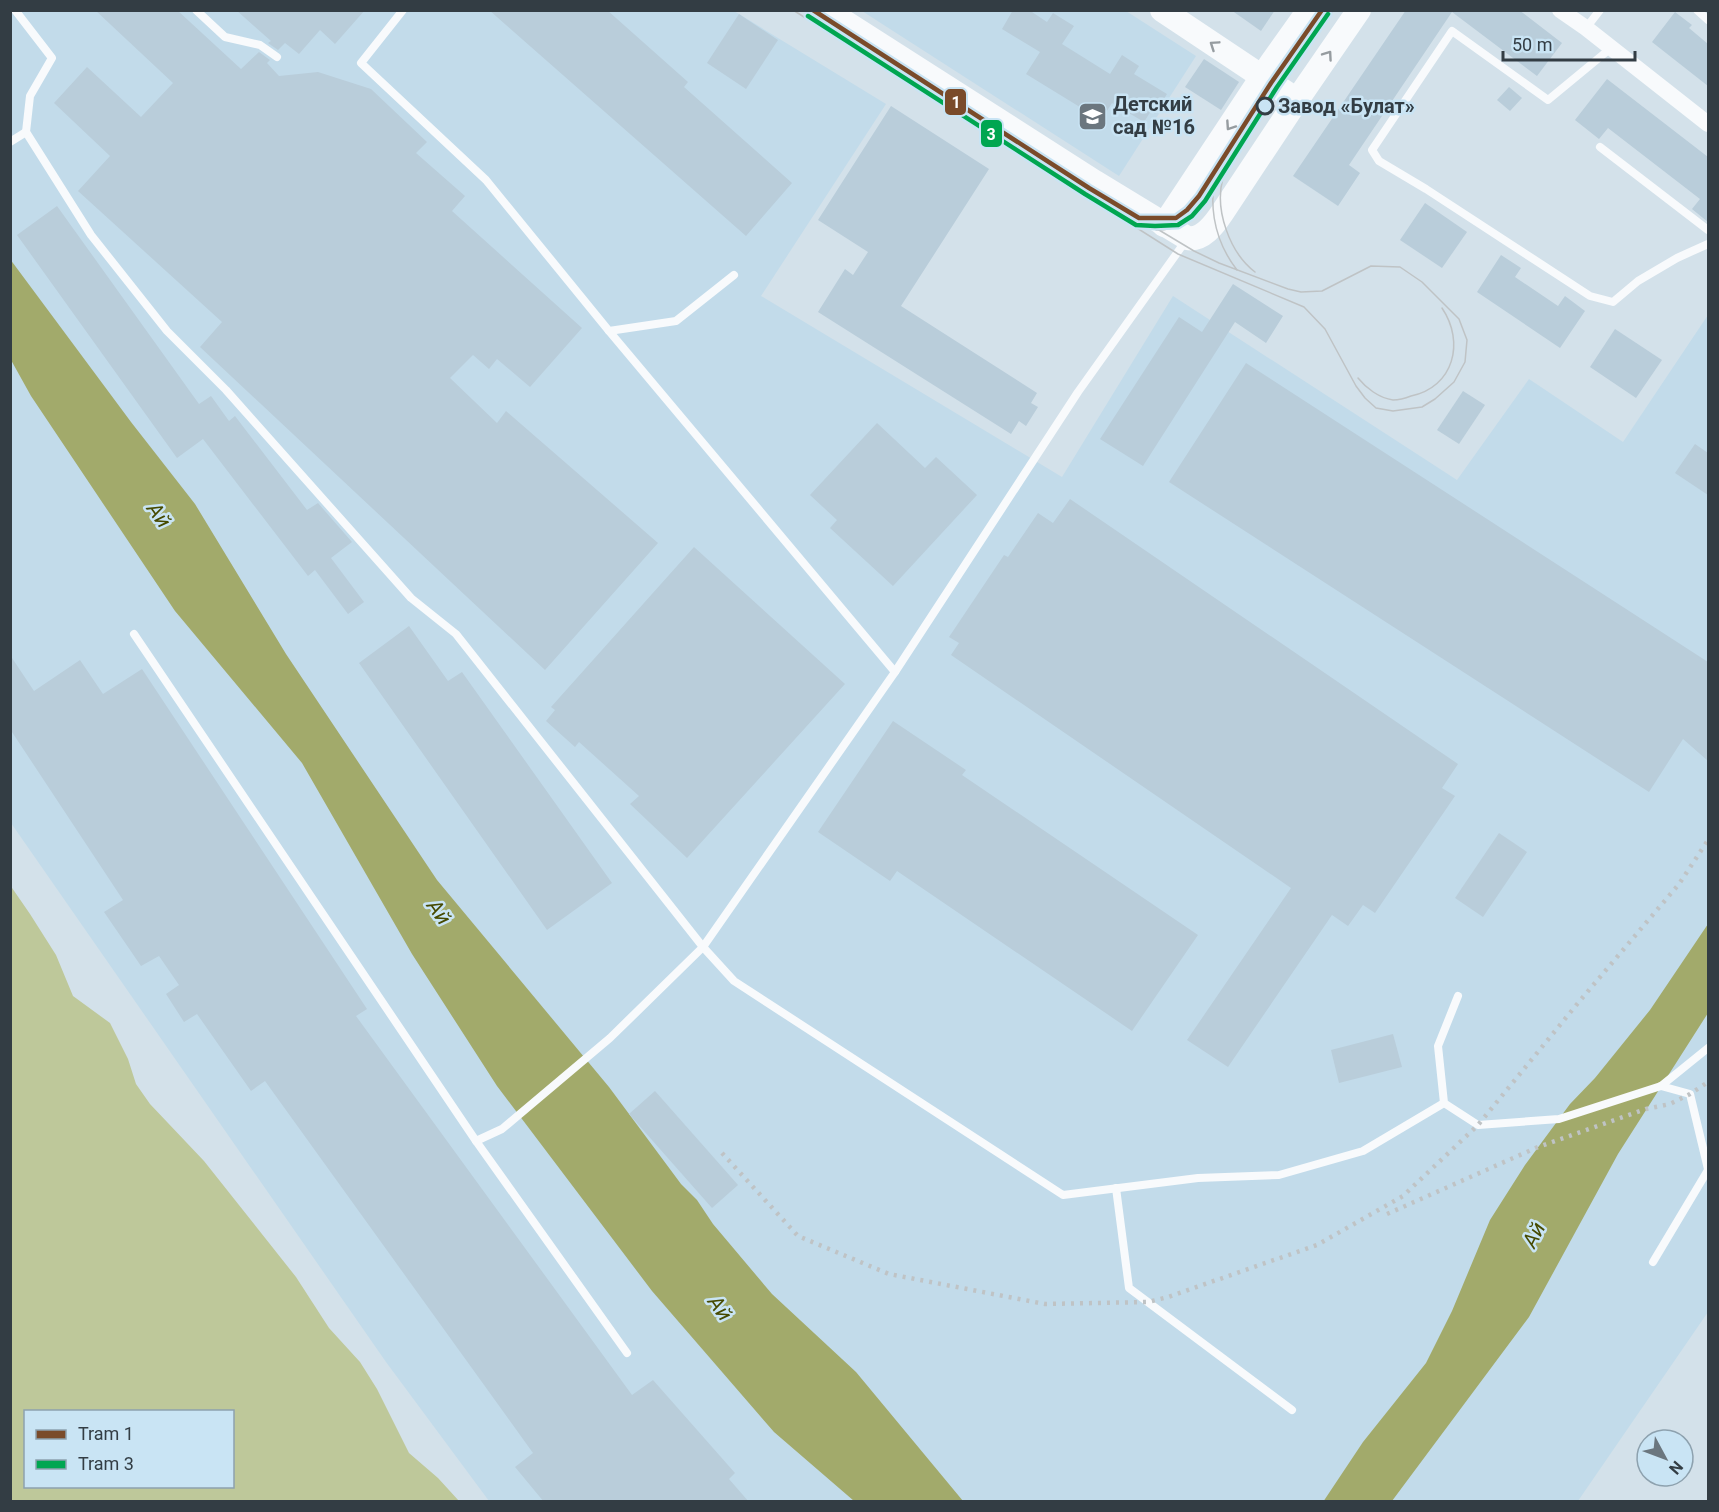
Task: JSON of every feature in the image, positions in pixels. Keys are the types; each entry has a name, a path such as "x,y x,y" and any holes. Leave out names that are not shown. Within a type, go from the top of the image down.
{"main road":[{"path":"826,10 1164,225 1194,237 1222,213 1359,10"},
{"path":"1162,10 1297,100"},
{"path":"1164,225 1309,10"}],"street":[{"path":"1560,10 1708,124"}],"lane":[{"path":"15,10 52,58 30,96 26,132 91,235 167,331 226,390 411,598 456,634 703,947 734,981 1063,1195 1198,1178 1279,1174 1363,1151 1444,1103"},
{"path":"196,10 225,37 260,45 277,57"},
{"path":"403,10 361,63 486,180 609,331 895,672"},
{"path":"1586,28 1600,10"},
{"path":"1697,10 1708,20"},
{"path":"1611,48 1548,100 1452,31 1372,150 1379,160 1590,297 1613,302 1638,281 1677,258 1708,244"},
{"path":"10,142 26,132"},
{"path":"1600,147 1708,230"},
{"path":"476,1141 502,1129 610,1038 703,947 895,672 1078,392 1194,237"},
{"path":"609,331 676,321 734,275"},
{"path":"134,634 476,1141 627,1353"},
{"path":"1444,1103 1438,1046 1458,996"},
{"path":"1444,1103 1478,1125 1559,1119 1661,1086 1708,1048"},
{"path":"1653,1262 1708,1170 1690,1094 1661,1086"},
{"path":"1116,1188 1129,1288 1292,1410"}],"shaded area":[{"path":"10,11 734,11 886,104 761,296 1062,477 1173,296 1457,480 1529,379 1623,442 1708,315 1708,1312 1578,1501 489,1501 386,1362 11,823"},
{"name":"Детский сад №16","path":"862,11 1126,11 1196,56 1119,176"},
{"path":"10,885 56,955 73,996 110,1023 128,1059 136,1084 150,1104 204,1161 296,1277 329,1328 360,1362 377,1389 409,1453 438,1478 459,1501 11,1501"}],"water":[{"name":"Ай","path":"10,259 195,504 286,654 437,880 609,1087 681,1184 697,1200 713,1224 772,1294 856,1372 963,1501 854,1501 774,1432 652,1291 497,1086 412,954 302,763 175,611 31,396 11,360"},
{"name":"Ай","path":"1708,924 1708,1013 1618,1154 1529,1317 1392,1501 1323,1502 1363,1442 1426,1363 1452,1311 1490,1220 1525,1165 1570,1104 1595,1078 1650,1010"}],"building":[{"path":"95,10 177,10 241,69 259,52 270,60 267,63 279,76 318,72 371,89 427,142 416,153 465,196 452,211 582,328 530,387 497,359 489,369 473,355 450,378 497,423 506,411 658,543 545,670 200,347 222,322 78,191 110,156 54,103 87,67 141,117 173,83"},
{"path":"236,10 365,10 335,44 320,30 299,54 285,43 278,50 268,43 271,41"},
{"path":"489,10 607,10 688,82 684,87 792,183 746,236"},
{"path":"1013,10 1029,10 1047,22 1053,13 1074,26 1062,44 1110,74 1122,55 1139,66 1134,74 1167,94 1155,114 1151,111 1144,122 1112,103 1101,120 1026,74 1040,52 1002,29"},
{"path":"1231,10 1275,10 1261,31"},
{"path":"1406,10 1519,10 1562,43 1537,76 1452,12 1349,165 1360,173 1338,206 1293,176"},
{"path":"1675,12 1692,25 1689,28 1708,44 1708,86 1652,42"},
{"path":"739,14 778,40 746,89 707,63"},
{"path":"1204,59 1239,82 1221,110 1185,87"},
{"path":"1607,79 1708,157 1708,222 1692,209 1700,199 1608,128 1599,139 1575,120"},
{"path":"1509,87 1522,98 1510,111 1497,100"},
{"path":"891,106 989,169 901,306 1037,393 1031,403 1038,407 1026,426 1019,421 1011,434 818,312 845,269 853,275 868,252 818,220"},
{"path":"1425,203 1467,232 1442,268 1400,240"},
{"path":"57,206 199,404 211,396 229,421 235,416 307,510 318,503 352,542 331,558 364,602 348,614 315,570 308,576 203,439 177,458 17,235"},
{"path":"1501,255 1521,268 1515,277 1558,306 1565,296 1585,311 1560,348 1477,292"},
{"path":"1233,284 1283,316 1266,343 1235,322 1143,466 1100,439 1179,317 1202,332"},
{"path":"1615,329 1662,360 1636,398 1590,367"},
{"path":"1246,363 1708,662 1708,761 1683,739 1649,792 1169,482"},
{"path":"1463,391 1485,405 1459,444 1437,430"},
{"path":"877,423 925,468 936,457 977,495 893,586 830,528 837,520 810,495"},
{"path":"1695,444 1708,453 1708,495 1675,473"},
{"path":"1070,499 1458,764 1442,788 1455,796 1375,913 1363,905 1348,926 1332,915 1228,1067 1187,1040 1291,888 951,655 959,643 949,637 1004,555 1008,557 1038,513 1053,523"},
{"path":"694,547 845,684 687,858 630,804 639,796 579,742 575,747 546,721 555,710 551,707"},
{"path":"409,626 448,681 462,672 612,883 547,930 359,663"},
{"path":"10,655 34,691 80,660 103,694 142,669 367,1009 356,1016 632,1395 653,1380 735,1473 729,1479 749,1502 544,1502 515,1467 533,1453 265,1081 251,1091 197,1014 184,1022 166,994 179,985 159,956 141,966 104,912 123,900 10,729"},
{"path":"893,721 966,770 962,775 1198,935 1132,1031 897,871 890,881 818,832"},
{"path":"1499,833 1527,852 1483,917 1455,898"},
{"path":"1393,1034 1402,1067 1339,1083 1331,1050"},
{"path":"655,1091 738,1185 712,1208 629,1114"}],"tram line":[{"path":"793,10 1178,254 1304,307 1325,329 1356,386 1376,408 1393,411 1422,407 1454,382 1465,362 1467,340 1459,319 1422,282 1400,267 1371,266 1322,291 1301,292 1219,263 1139,218"},
{"name":"1","path":"813,10 1139,218 1176,218 1187,210 1199,196 1271,83 1322,10"},
{"path":"1156,230 1164,230 1184,223 1206,204 1266,106 1333,10"},
{"name":"3","path":"808,16 1136,225 1155,226 1178,225 1192,216 1205,201 1277,87 1328,14"},
{"path":"1220,162 1213,190 1214,218 1222,245 1237,270"},
{"path":"1223,178 1221,204 1226,230 1238,254 1255,272"},
{"path":"1358,378 1373,392 1393,400 1426,391 1437,383 1446,373 1454,348 1449,321 1442,308"}],"railway":[{"path":"722,1153 798,1236 889,1274 1045,1304 1148,1302 1168,1297 1317,1245 1403,1196 1478,1125 1679,884 1708,840"},
{"path":"1387,1214 1538,1147 1646,1109 1670,1104 1708,1082"}],"place":[{"name":"Завод «Булат»","path":"1265,106"},
{"name":"Детский сад №16","path":"1092,116"}]}
